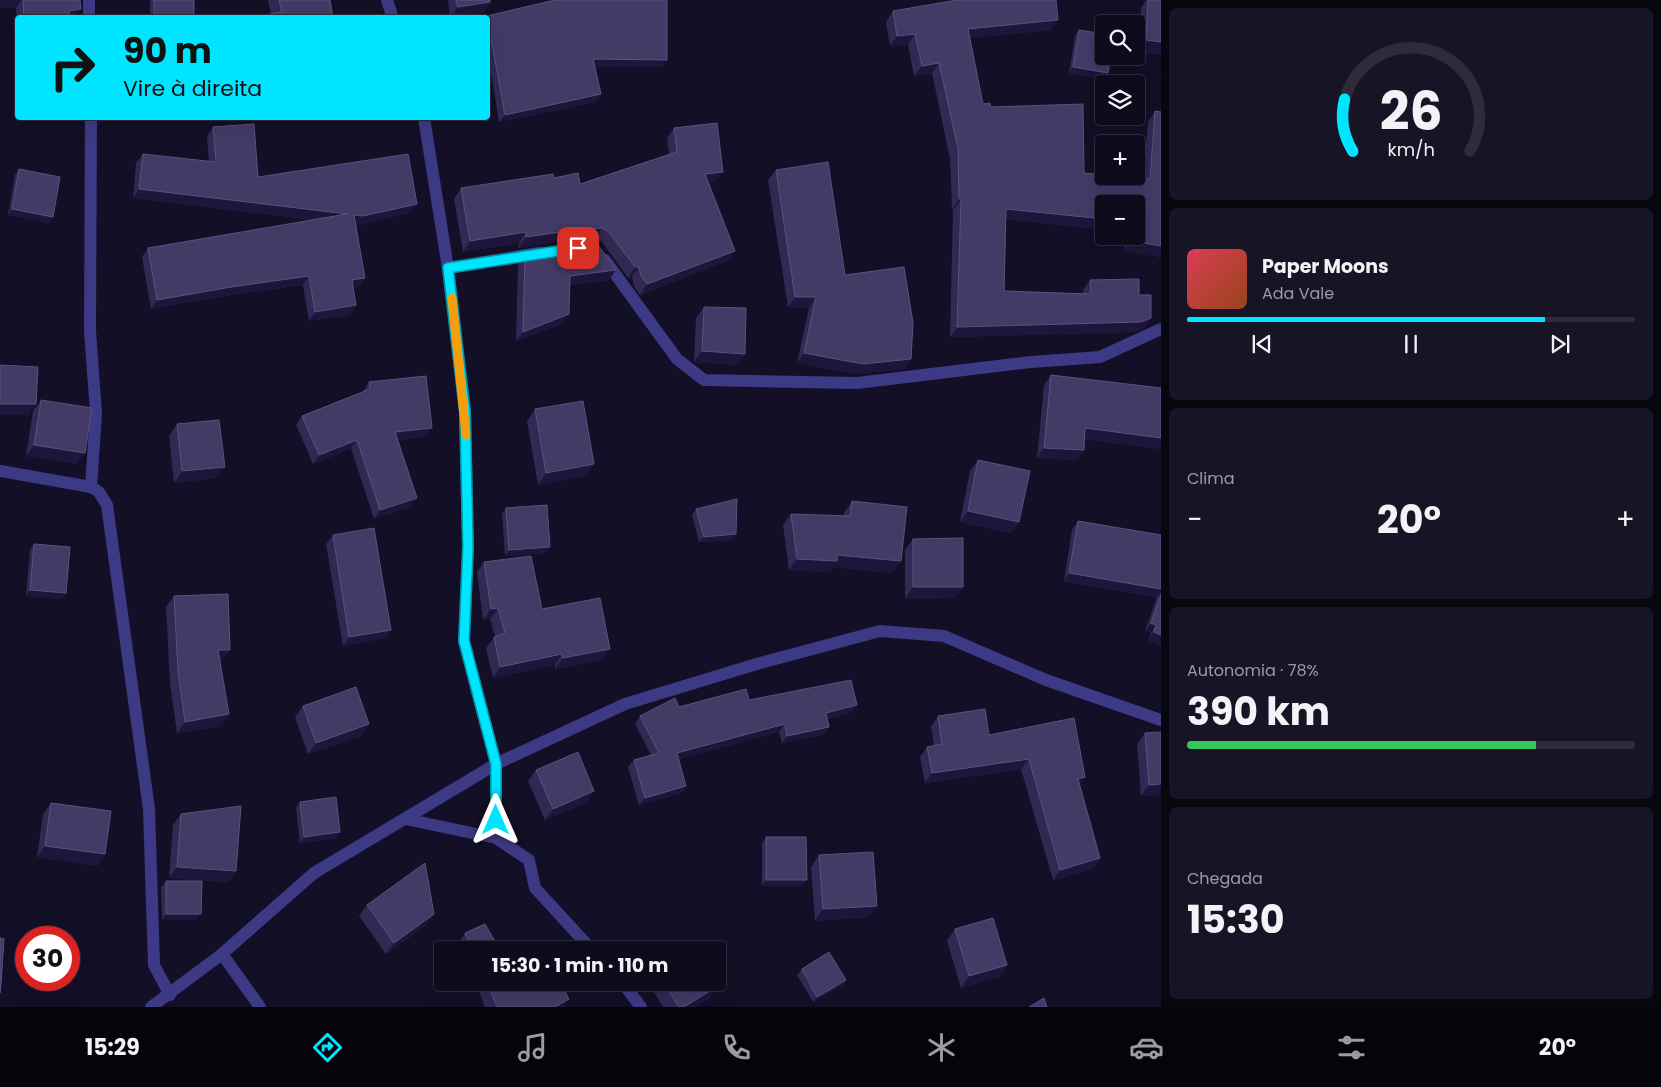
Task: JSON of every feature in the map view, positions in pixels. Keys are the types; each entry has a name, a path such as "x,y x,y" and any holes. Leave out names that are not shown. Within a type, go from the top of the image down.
{"street":[{"path":"89,0 89,15"},
{"path":"387,0 391,15"},
{"path":"91,120 90,331 96,413 91,486"},
{"path":"424,120 448,268 465,412 468,547 464,641 496,764 496,838"},
{"path":"595,246 677,359 704,380 857,383 1031,362 1100,357 1161,329"},
{"path":"448,268 552,251"},
{"path":"0,470 91,486 99,492 107,505 149,809 154,965 170,995"},
{"path":"151,1007 170,995 222,954 314,873 496,764 625,704 760,663 880,631 944,636 1046,680 1161,720"},
{"path":"405,819 496,838 529,860 535,888 584,941"},
{"path":"222,954 260,1007"},
{"path":"629,991 641,1007"}],"building":[{"path":"23,0 80,0 81,9 69,11 70,15 24,15"},
{"path":"154,0 194,0 194,15 154,15"},
{"path":"279,0 330,0 332,15 264,15 282,12"},
{"path":"456,0 490,0 490,2 458,7"},
{"path":"555,0 667,0 667,60 593,59 601,94 505,115 490,32 490,15"},
{"path":"957,0 1056,0 1058,20 968,29 983,104 990,103 991,107 1083,104 1084,173 1095,174 1095,185 1145,185 1145,178 1150,179 1155,111 1161,112 1161,246 1145,243 1145,195 1095,195 1095,218 1006,209 1004,291 1091,294 1090,280 1139,279 1139,295 1151,295 1151,318 1141,322 957,327 961,199 959,199 958,148 939,63 922,66 915,34 897,36 893,11"},
{"path":"1148,0 1161,0 1161,42 1146,40"},
{"path":"1079,30 1095,33 1095,65 1109,65 1108,73 1073,67"},
{"path":"717,123 723,172 705,174 735,251 647,284 641,276 639,267 635,267 609,232 602,228 526,237 526,232 470,241 461,188 553,174 554,178 578,173 580,184 677,152 674,128"},
{"path":"254,124 258,177 408,154 417,204 363,216 354,215 365,278 352,280 356,305 315,312 309,276 157,300 148,248 347,214 139,189 143,154 216,162 213,127"},
{"path":"828,162 845,275 904,267 913,323 911,359 863,364 804,353 816,297 795,297 776,170"},
{"path":"19,169 60,177 53,217 12,209"},
{"path":"598,245 616,270 570,276 569,314 523,332 525,255 569,247"},
{"path":"704,307 746,308 745,354 702,351"},
{"path":"0,365 38,367 36,404 0,404"},
{"path":"1051,375 1161,388 1161,438 1085,428 1084,450 1044,448"},
{"path":"426,376 432,428 395,432 417,498 380,510 357,440 319,455 302,416 370,389 369,382"},
{"path":"41,400 92,408 85,453 34,445"},
{"path":"583,401 594,464 546,473 535,409"},
{"path":"219,420 225,467 182,471 177,424"},
{"path":"978,460 1030,471 1019,522 968,511"},
{"path":"737,499 736,534 704,537 696,509"},
{"path":"852,501 907,507 901,561 837,555 837,561 797,559 791,514 850,516"},
{"path":"547,505 550,547 509,550 506,508"},
{"path":"1078,521 1161,535 1161,589 1069,573"},
{"path":"374,528 391,630 349,637 333,535"},
{"path":"963,538 963,587 913,587 913,539"},
{"path":"34,544 70,547 66,593 30,590"},
{"path":"531,556 542,609 600,598 610,649 563,658 562,654 500,667 494,637 505,633 498,608 491,609 484,562"},
{"path":"228,594 230,650 218,650 229,714 185,722 178,671 174,596"},
{"path":"1161,595 1161,635 1154,632 1156,625 1151,623"},
{"path":"851,680 857,705 826,713 829,727 787,736 785,724 677,753 686,786 645,798 634,760 659,753 640,716 675,698 679,707 746,689 749,700"},
{"path":"356,687 369,724 316,743 303,706"},
{"path":"985,709 989,735 1074,718 1085,777 1078,779 1100,858 1060,870 1029,759 932,773 927,747 942,744 938,716"},
{"path":"1161,732 1161,784 1149,785 1145,733"},
{"path":"578,752 594,791 553,809 536,770"},
{"path":"336,797 340,832 304,837 300,802"},
{"path":"51,803 111,811 105,854 45,846"},
{"path":"241,806 236,871 177,867 181,814"},
{"path":"766,837 806,837 807,880 766,880"},
{"path":"873,852 877,906 823,909 819,855"},
{"path":"425,863 434,914 394,943 367,905"},
{"path":"166,881 202,881 201,914 166,914"},
{"path":"993,918 1007,965 969,976 955,929"},
{"path":"485,924 495,941 469,941 465,933"},
{"path":"0,938 4,939 0,993"},
{"path":"829,952 846,980 817,997 802,969"},
{"path":"491,991 565,991 569,999 555,1007 497,1007"},
{"path":"669,991 710,991 684,1007 679,1007"},
{"path":"1044,998 1047,1007 1029,1007"}],"slow traffic":[{"path":"452,298 466,435"}],"route":[{"path":"496,820 496,764 464,641 468,547 465,412 448,268 578,248"}]}
